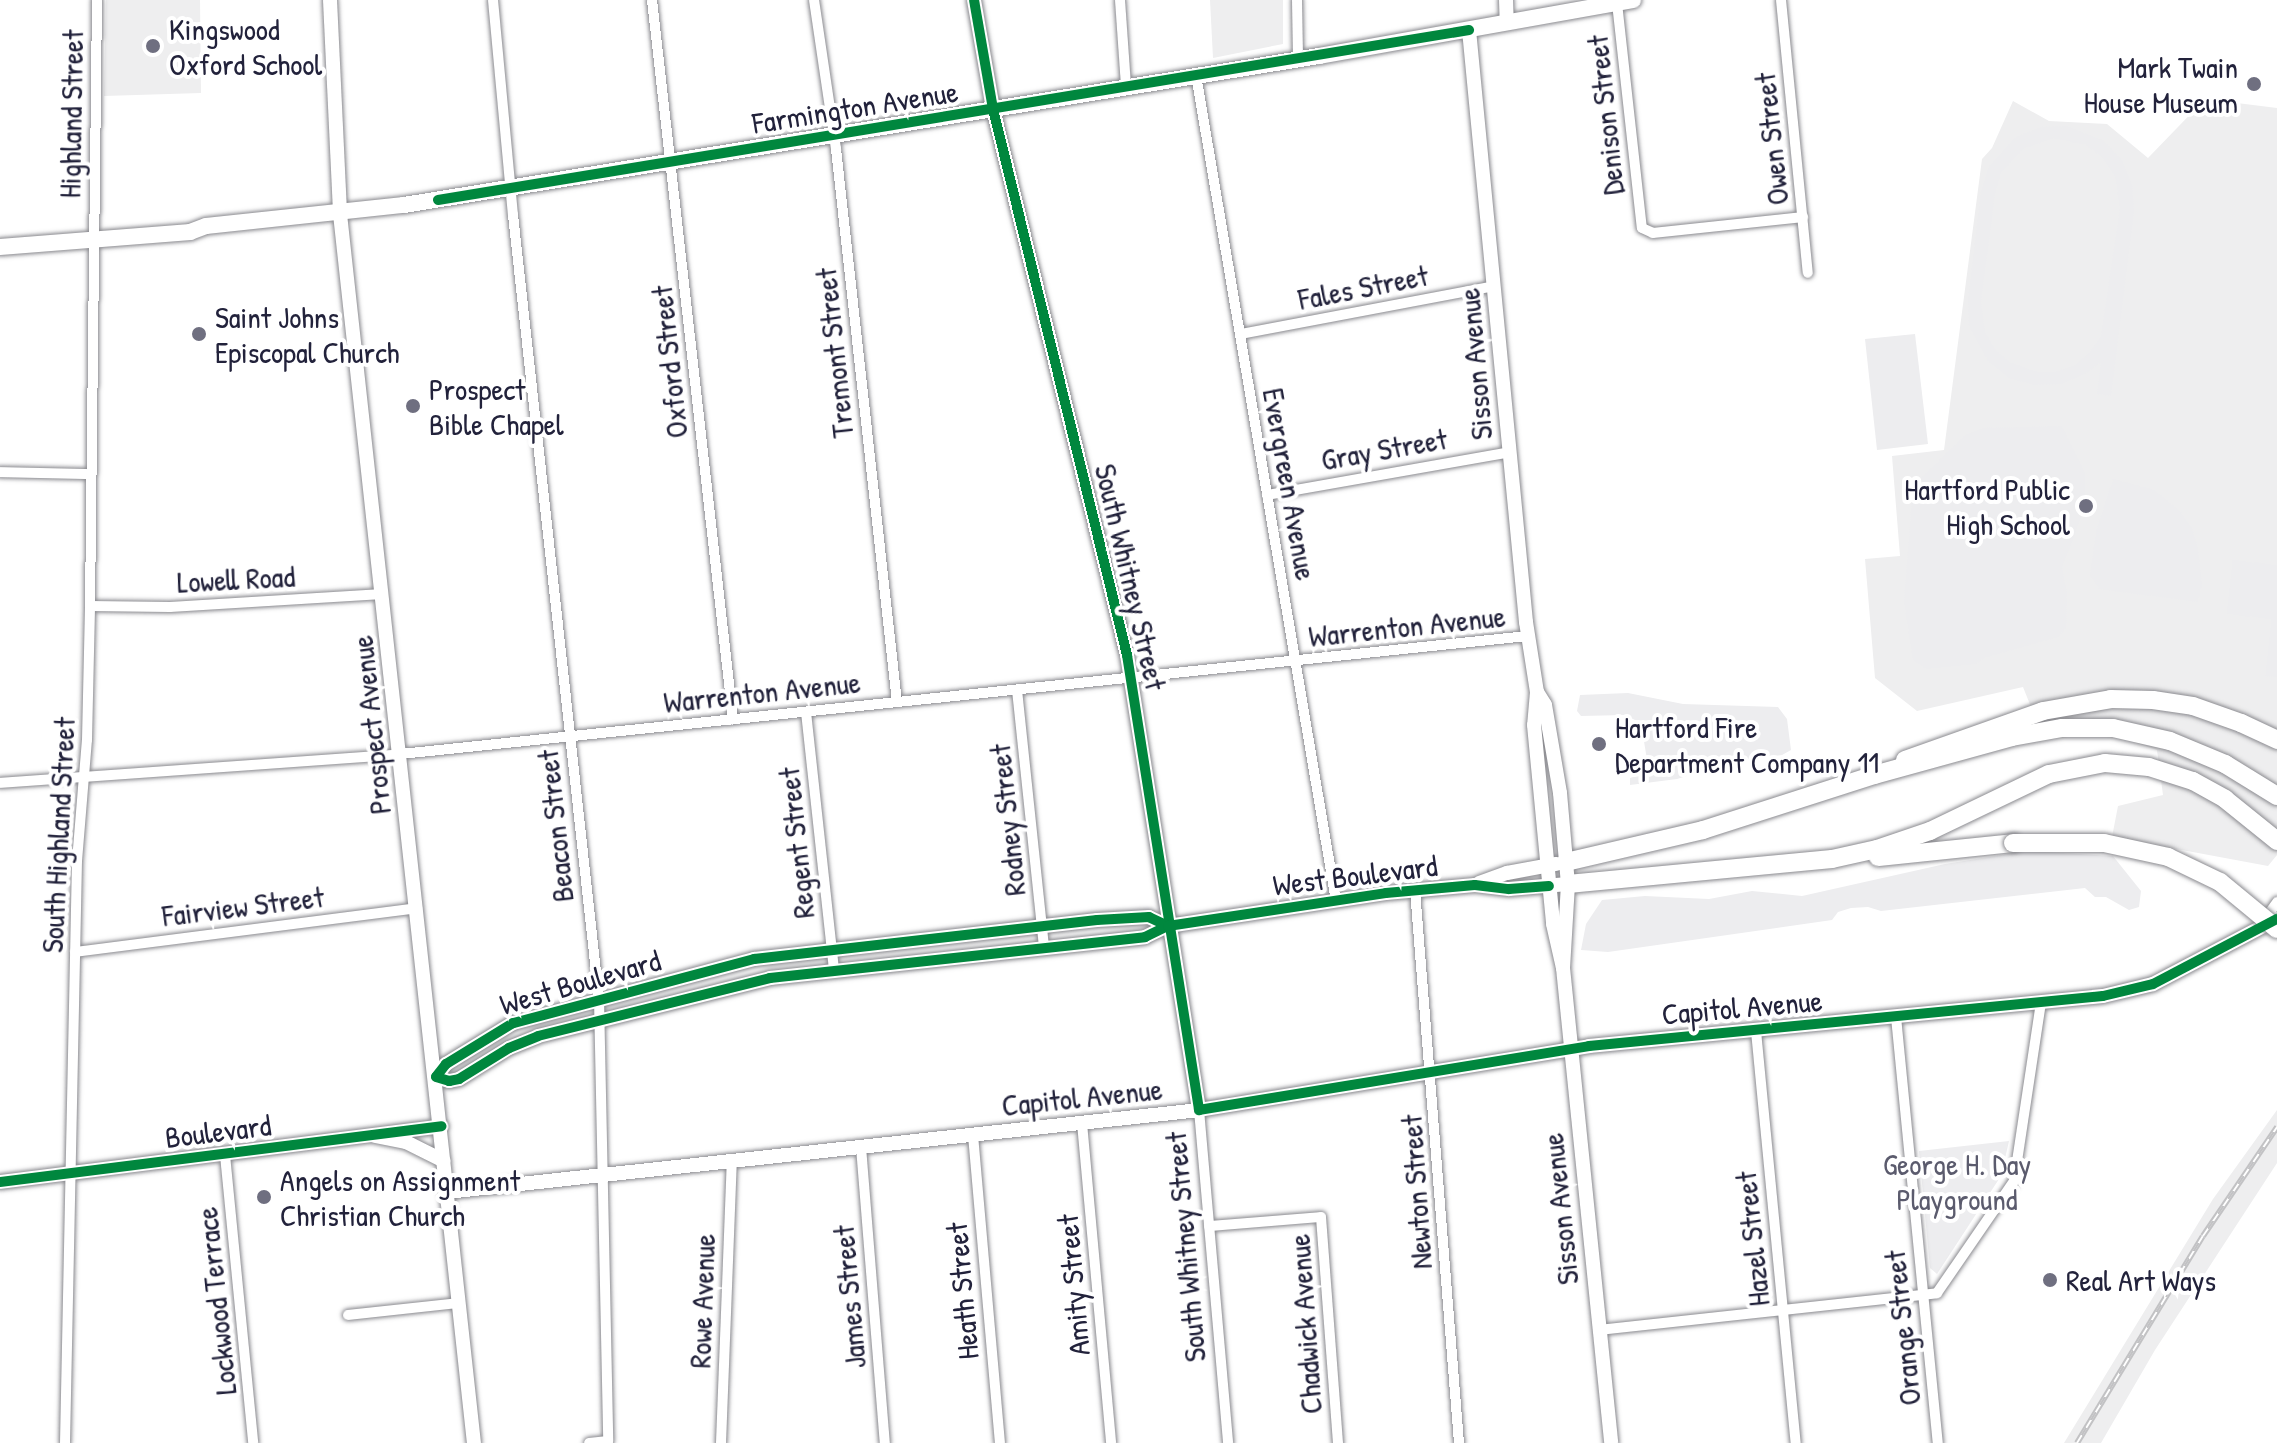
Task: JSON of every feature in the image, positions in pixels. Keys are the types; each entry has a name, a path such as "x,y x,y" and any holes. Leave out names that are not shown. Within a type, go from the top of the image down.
{"highway":[{"path":"1566,862 1718,826 2025,725 2081,702 2153,700 2212,712 2277,740"},
{"path":"2025,725 2094,727 2149,734 2208,756 2277,796"},
{"path":"1832,859 1918,836 2060,771 2105,763 2146,767 2181,776 2215,792 2277,841"},
{"path":"1559,885 2013,843 2094,842 2164,855 2215,879 2277,929"}],"main road":[{"name":"Prospect Avenue","path":"330,0 340,214 474,1443"},
{"name":"South Whitney Street","path":"974,0 993,109 1132,678 1168,926 1199,1110"},
{"path":"1506,0 1507,23"},
{"name":"Farmington Avenue","path":"0,237 190,232 206,226 340,214 1298,59 1625,1"},
{"name":"Sisson Avenue","path":"1469,30 1528,636 1537,692 1545,705 1553,747 1566,862 1559,885 1563,968 1611,1443"},
{"name":"Farmington Avenue","path":"0,247 94,235"},
{"name":"Sisson Avenue","path":"1537,692 1533,707 1548,866 1559,885"},
{"path":"1536,749 1553,747"},
{"name":"West Boulevard","path":"1475,885 1507,873 1566,862"},
{"name":"West Boulevard","path":"1168,926 1149,917 785,953 715,968 502,1028 446,1064 436,1077 454,1081 520,1042 720,989 834,969 1145,937 1168,926 1415,890 1475,885 1509,889 1559,885"},
{"name":"Capitol Avenue","path":"447,1192 1199,1110 1571,1049 2041,1002 2136,989 2277,919"},
{"path":"715,968 720,989"},
{"name":"Boulevard","path":"0,1182 375,1136 395,1129 441,1126"},
{"name":"Boulevard","path":"375,1136 406,1142 444,1161"}],"street":[{"name":"Highland Street","path":"94,235 97,0"},
{"name":"Beacon Street","path":"493,0 510,188 599,999 608,1441 589,1443"},
{"name":"Oxford Street","path":"652,0 733,719"},
{"name":"Tremont Street","path":"814,0 835,135 897,702"},
{"path":"1120,0 1126,85"},
{"path":"1297,0 1298,59"},
{"name":"Owen Street","path":"1781,0 1808,273"},
{"name":"Denison Street","path":"1625,1 1642,228 1653,233 1803,217"},
{"name":"Evergreen Avenue","path":"1196,75 1336,901"},
{"name":"South Highland Street","path":"65,1443 77,861 85,776 90,606 94,235"},
{"name":"Fales Street","path":"1241,334 1494,286"},
{"name":"Gray Street","path":"1267,495 1510,452"},
{"path":"0,472 91,474"},
{"name":"Lowell Road","path":"90,606 170,607 383,594"},
{"name":"Warrenton Avenue","path":"0,783 401,754 1528,636"},
{"name":"Rodney Street","path":"1017,690 1044,946"},
{"name":"Regent Street","path":"806,712 834,969"},
{"name":"Newton Street","path":"1415,890 1459,1443"},
{"path":"2256,930 2277,902"},
{"name":"Fairview Street","path":"75,952 417,908"},
{"path":"1599,1330 1923,1297 1943,1287 2014,1181 2041,1002"},
{"name":"Orange Street","path":"1896,1017 1938,1443"},
{"name":"Hazel Street","path":"1756,1031 1796,1443"},
{"name":"South Whitney Street","path":"1199,1110 1228,1443"},
{"name":"Amity Street","path":"1082,1123 1111,1443"},
{"name":"Heath Street","path":"973,1135 1000,1443"},
{"name":"James Street","path":"861,1147 885,1443"},
{"name":"Lockwood Terrace","path":"225,1155 253,1443"},
{"name":"Rowe Avenue","path":"721,1443 732,1161"},
{"name":"Chadwick Avenue","path":"1209,1226 1321,1217 1338,1443"},
{"path":"348,1315 459,1303"}],"shaded area":[{"name":"Kingswood Oxford School","path":"106,0 200,0 201,93 104,96"},
{"path":"1210,0 1283,0 1283,44 1213,58"},
{"name":"Hartford Public High School","path":"2205,99 2277,108 2277,855 2268,866 2112,837 2118,806 2163,795 2157,750 2031,707 2023,687 1917,711 1875,678 1865,559 1900,556 1892,456 1944,450 1982,159 1992,148 2013,101 2049,121 2107,124 2148,158"},
{"path":"2277,1110 2277,1163 2155,1350 2101,1443 2064,1443 2213,1199"}],"green space":[{"path":"2067,126 2104,141 2122,160 2132,185 2134,211 2111,396 2097,394 2101,362 2085,374 2061,384 2034,385 2009,378 1988,361 1969,326 1968,300 1981,192 1989,166 2016,137 2041,127","holes":["2054,138 2086,145 2103,158 2115,176 2120,208 2101,336 2090,352 2075,365 2056,372 2037,372 2009,362 1995,349 1985,332 1981,302 1995,194 2001,173 2023,149"]},
{"path":"1915,334 1928,444 1877,450 1865,339"},
{"path":"2062,426 2085,473 2085,508 2062,567 2067,594 2066,628 2058,637 1984,658 1976,664 1926,669 1913,660 1904,602 1913,486 1965,435 1983,428"},
{"path":"2113,479 2154,490 2181,512 2192,529 2198,549 2202,584 2198,602 2099,589 2090,575 2096,532"},
{"path":"2233,560 2277,565 2277,677 2265,676 2271,619 2227,614"},
{"path":"1628,693 1683,704 1778,707 1787,719 1791,750 1782,755 1735,761 1677,779 1630,785 1630,778 1649,772 1641,723 1625,715 1581,716 1577,711 1580,695"},
{"path":"2027,851 2113,856 2141,891 2139,907 2129,910 2106,897 2095,897 2085,888 1881,911 1868,907 1851,908 1838,912 1832,920 1608,952 1581,950 1586,924 1602,900 1645,896 1709,899 1752,891 1802,896 1945,864"},
{"name":"George H. Day Playground","path":"2009,1141 2001,1176 1937,1274 1930,1268 1919,1151"}],"railway":[{"path":"2077,1443 2203,1236 2277,1127"}],"cycle path":[{"path":"974,0 993,109 1127,655 1199,1110 1589,1046 2103,996 2153,984 2277,919"},
{"path":"438,200 1469,30"},
{"path":"1168,926 1149,917 1097,920 754,959 513,1023 446,1064 436,1077 449,1081 459,1079 509,1048 538,1036 770,978 1145,937 1168,926 1386,893 1475,885 1509,889 1549,886"},
{"path":"0,1182 441,1126"}],"place":[{"name":"Kingswood Oxford School","path":"153,46"},
{"name":"Mark Twain House Museum","path":"2254,84"},
{"name":"Saint Johns Episcopal Church","path":"199,334"},
{"name":"Prospect Bible Chapel","path":"413,406"},
{"name":"Hartford Public High School","path":"2086,506"},
{"name":"Hartford Fire Department Company 11","path":"1599,744"},
{"name":"Angels on Assignment Christian Church","path":"264,1197"},
{"name":"Real Art Ways","path":"2050,1280"}]}
